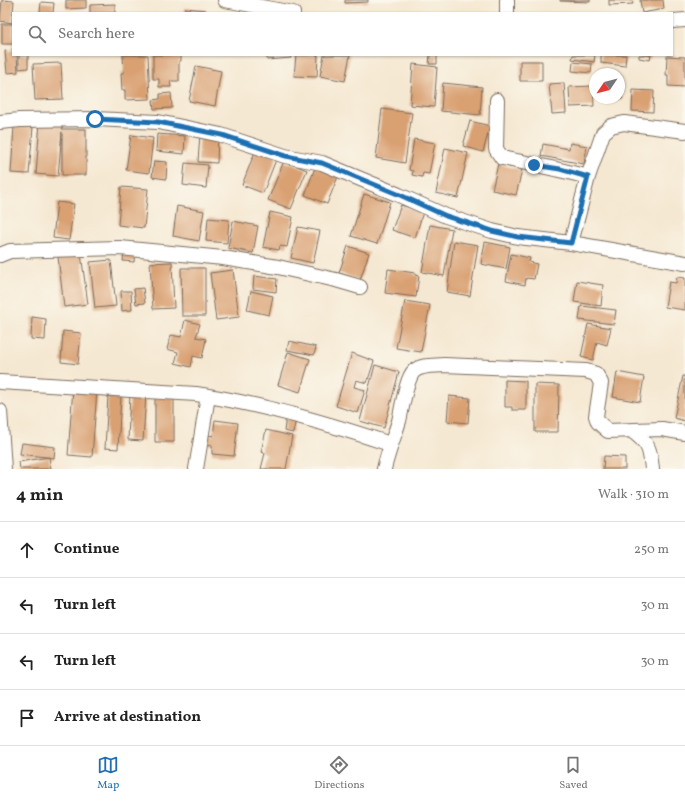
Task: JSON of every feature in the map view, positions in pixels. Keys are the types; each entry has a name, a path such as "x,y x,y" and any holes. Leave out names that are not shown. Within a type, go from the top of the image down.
{"street":[{"path":"225,0 288,12"},
{"path":"507,12 508,0"},
{"path":"673,21 685,20"},
{"path":"497,100 496,149 502,158 560,169 588,177"},
{"path":"0,122 20,120 95,119 158,122 222,135 286,156 322,163 400,195 446,216 492,231 518,237 571,243 685,263"},
{"path":"571,243 588,177 603,133 611,126 624,123 685,131"},
{"path":"0,255 10,251 120,248 223,258 278,267 336,280 360,288"},
{"path":"384,469 408,384 414,371 421,366 444,365 586,370 596,374 601,383 596,416 598,422 608,431 662,429 685,433"},
{"path":"0,382 196,394 274,409 390,444"},
{"path":"196,469 208,396"},
{"path":"0,411 4,469"},
{"path":"632,430 641,438 650,450 652,469"}],"building":[{"path":"2,0 14,1 12,23 0,21"},
{"path":"66,0 86,0 86,8 66,9"},
{"path":"345,0 368,0 368,2 345,3"},
{"path":"590,0 590,2 560,1"},
{"path":"609,0 632,0 633,4 609,5"},
{"path":"640,0 663,0 664,9 642,12"},
{"path":"41,2 54,3 53,12 40,12"},
{"path":"115,4 115,12 90,12 90,5"},
{"path":"185,8 206,10 205,12 184,12"},
{"path":"2,24 12,24 12,44 2,44"},
{"path":"12,50 12,56 17,56 18,72 7,73 5,51"},
{"path":"19,56 28,56 28,68 19,69"},
{"path":"123,56 148,56 150,99 125,100 125,90 122,90 121,73 124,73"},
{"path":"153,56 181,56 181,61 179,61 179,81 170,81 171,87 159,87 159,79 153,79"},
{"path":"267,56 290,56 291,58 267,60"},
{"path":"296,56 318,56 317,77 294,76"},
{"path":"324,56 350,56 345,81 320,76"},
{"path":"430,56 437,56 437,64 429,64"},
{"path":"573,56 595,56 594,62 572,59"},
{"path":"601,56 626,56 625,66 601,63"},
{"path":"639,56 651,56 650,60 639,58"},
{"path":"667,56 685,57 685,87 668,86 668,75 666,75"},
{"path":"520,61 542,61 542,81 520,81"},
{"path":"573,62 592,64 592,68 589,68 589,73 572,71"},
{"path":"61,63 63,99 35,100 33,64"},
{"path":"413,64 437,67 434,107 410,105"},
{"path":"196,66 221,71 215,106 189,101"},
{"path":"443,83 482,87 480,115 441,111"},
{"path":"564,83 566,113 552,114 549,84"},
{"path":"589,86 589,104 594,104 594,106 570,107 569,87"},
{"path":"633,90 654,91 653,112 632,111"},
{"path":"171,93 172,108 154,109 153,100 160,99 160,94"},
{"path":"382,109 412,113 405,163 376,158"},
{"path":"470,121 490,126 483,152 463,146"},
{"path":"40,122 63,124 62,129 86,129 86,175 62,175 62,132 58,176 36,174"},
{"path":"14,126 33,127 29,174 11,173"},
{"path":"157,134 185,136 184,154 156,151"},
{"path":"200,134 218,135 217,163 198,162"},
{"path":"131,135 153,138 149,173 126,170"},
{"path":"414,139 435,143 429,174 423,173 422,177 412,175 413,171 409,170"},
{"path":"570,143 587,146 584,164 541,156 543,144 569,149"},
{"path":"445,148 468,153 458,198 436,193"},
{"path":"256,149 277,157 263,193 242,185"},
{"path":"154,161 167,162 166,179 152,177"},
{"path":"284,161 307,170 291,209 268,200"},
{"path":"185,163 208,165 206,188 183,185"},
{"path":"498,164 522,170 516,195 492,190"},
{"path":"316,165 339,174 327,204 305,195"},
{"path":"121,187 148,189 144,228 118,225"},
{"path":"364,194 390,202 377,244 351,236"},
{"path":"57,202 74,204 69,240 53,238"},
{"path":"401,205 423,212 415,238 392,230"},
{"path":"177,206 204,211 199,241 173,236"},
{"path":"270,212 293,217 287,247 280,246 279,250 263,247"},
{"path":"208,218 229,220 227,243 206,241"},
{"path":"233,221 258,226 253,253 228,248"},
{"path":"430,225 452,229 444,276 422,272"},
{"path":"298,227 320,231 313,263 291,258"},
{"path":"454,241 478,245 470,296 447,292"},
{"path":"485,242 510,247 506,269 481,264"},
{"path":"348,246 369,253 360,280 339,273"},
{"path":"124,251 135,252 134,262 123,261"},
{"path":"81,254 88,304 64,307 58,257"},
{"path":"511,254 530,258 529,262 537,264 534,279 526,278 525,285 506,281"},
{"path":"111,260 116,306 95,308 90,262"},
{"path":"172,262 174,308 153,309 150,263"},
{"path":"181,268 205,268 205,316 182,316"},
{"path":"388,269 415,273 415,275 419,276 416,297 385,293"},
{"path":"233,270 239,317 216,320 210,273"},
{"path":"254,276 277,279 276,292 253,289"},
{"path":"677,277 685,278 685,310 665,307 669,282 676,283"},
{"path":"577,281 603,285 601,306 574,302"},
{"path":"143,288 145,303 136,304 134,289"},
{"path":"121,291 131,291 132,310 122,311"},
{"path":"251,291 273,296 269,315 247,310"},
{"path":"405,301 430,305 421,352 396,348"},
{"path":"581,306 616,310 614,324 579,320"},
{"path":"32,317 46,319 45,340 31,339"},
{"path":"185,320 200,324 196,337 206,339 202,358 193,356 191,367 175,363 178,352 167,349 171,335 181,337"},
{"path":"588,324 611,328 607,345 597,342 593,360 581,357"},
{"path":"63,331 81,333 78,364 61,362"},
{"path":"289,341 316,347 314,355 287,350"},
{"path":"288,352 310,359 300,392 278,385"},
{"path":"352,353 374,361 367,383 356,380 354,387 365,390 358,413 336,406"},
{"path":"375,365 399,372 384,428 360,421"},
{"path":"617,372 644,377 640,402 613,397"},
{"path":"683,376 685,376 685,421 674,418"},
{"path":"505,380 526,381 526,410 512,410 512,407 505,407"},
{"path":"535,384 559,385 558,432 535,432"},
{"path":"73,388 97,390 92,457 68,455"},
{"path":"130,393 146,394 143,441 128,440"},
{"path":"108,396 121,396 118,449 105,448"},
{"path":"449,396 470,398 468,423 447,421"},
{"path":"155,397 174,397 174,442 155,442"},
{"path":"286,417 296,419 293,433 284,431"},
{"path":"215,420 238,423 234,456 212,454 212,445 207,444 208,435 213,436"},
{"path":"266,430 292,436 286,469 261,469 265,453 261,452"},
{"path":"22,443 55,447 54,458 20,454"},
{"path":"604,456 625,457 625,469 603,469"},
{"path":"49,457 51,469 20,469 19,462"}],"route":[{"path":"95,119 158,122 222,135 286,156 322,163 400,195 446,216 492,231 518,237 571,243 588,177 560,169 534,165"}]}
